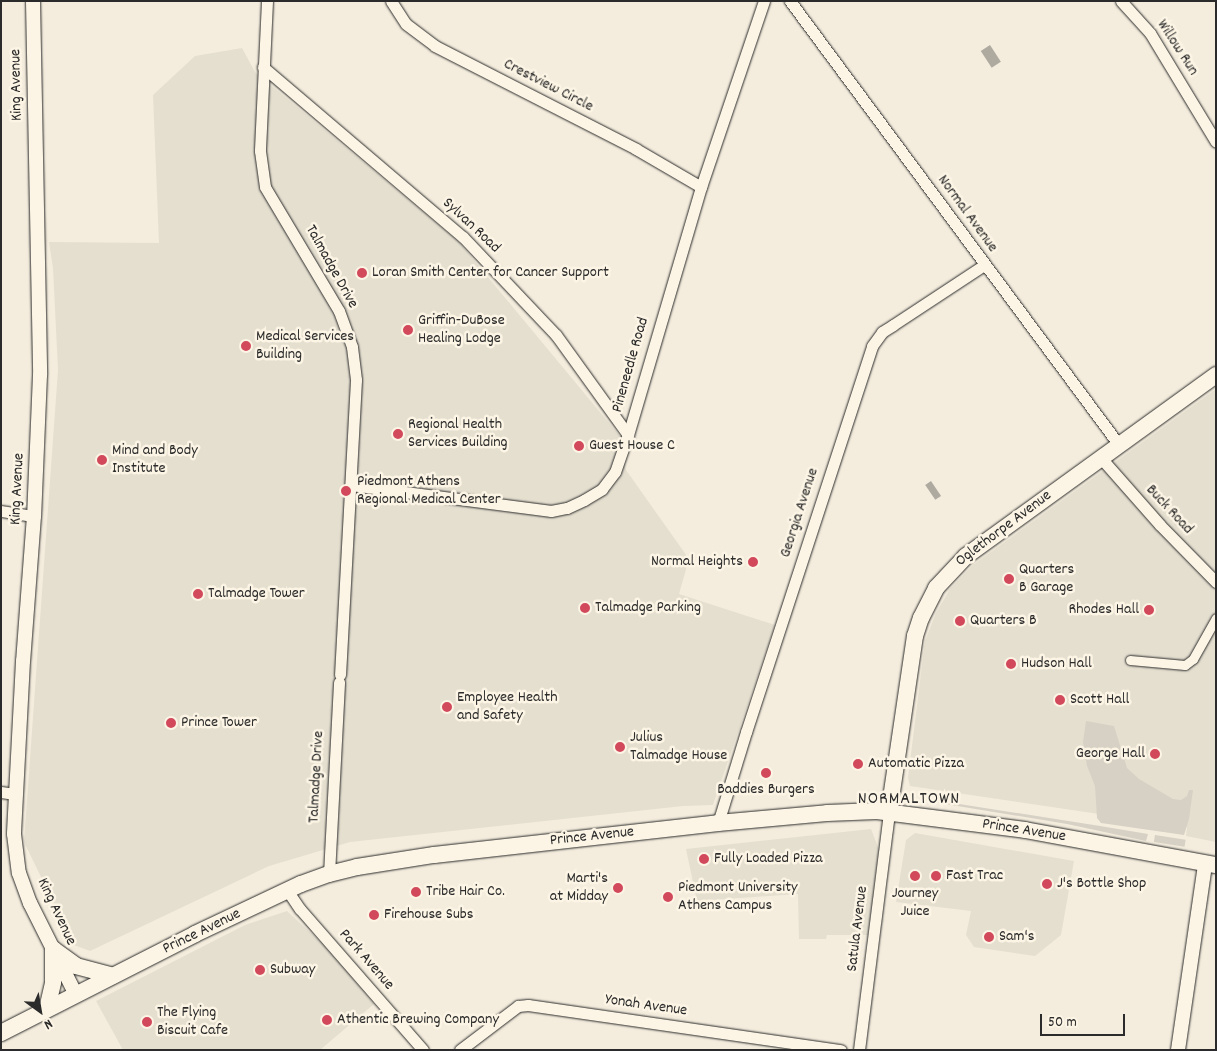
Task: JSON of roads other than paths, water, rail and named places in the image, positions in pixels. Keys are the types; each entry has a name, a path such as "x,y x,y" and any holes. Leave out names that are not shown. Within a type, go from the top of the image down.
{"main road":[{"name":"Oglethorpe Avenue","path":"889,812 915,636 921,618 936,588 966,556 1216,375"},
{"name":"Prince Avenue","path":"1,1033 287,890 329,874 390,862 472,850 826,813 889,812 1025,830 1211,865"},
{"path":"53,949 76,966 113,976"},
{"path":"47,1009 53,982 53,949"}],"street":[{"name":"King Avenue","path":"33,1 40,375 34,516 8,793 20,873 30,903 76,995"},
{"name":"Talmadge Drive","path":"267,1 260,152 265,187 339,311 352,347 356,380 329,874"},
{"name":"Crestview Circle","path":"391,1 406,24 436,46 636,149 701,187"},
{"name":"Pineneedle Road","path":"351,485 551,511 576,504 602,488 615,472 628,435 701,187 764,1"},
{"name":"Normal Avenue","path":"790,1 1119,445"},
{"name":"Willow Run","path":"1121,1 1150,33 1212,127 1216,142"},
{"name":"Sylvan Road","path":"263,67 463,237 556,335 628,435"},
{"name":"Georgia Avenue","path":"718,823 872,346 882,332 984,265"},
{"name":"Buck Road","path":"1101,458 1156,521 1216,582"},
{"path":"1,511 34,516"},
{"path":"1130,660 1185,665 1193,659 1216,618"},
{"name":"Satula Avenue","path":"859,1050 889,812"},
{"path":"1178,1050 1211,865"},
{"name":"Park Avenue","path":"287,890 300,909 423,1050"},
{"name":"Yonah Avenue","path":"460,1050 518,1006 528,1005 840,1050"}],"place":[{"name":"Loran Smith Center for Cancer Support","path":"362,273"},
{"name":"Griffin-DuBose Healing Lodge","path":"408,330"},
{"name":"Medical Services Building","path":"246,346"},
{"name":"Regional Health Services Building","path":"398,434"},
{"name":"Guest House C","path":"579,446"},
{"name":"Mind and Body Institute","path":"102,460"},
{"name":"Piedmont Athens Regional Medical Center","path":"346,491"},
{"name":"Normal Heights","path":"753,562"},
{"name":"Quarters B Garage","path":"1009,579"},
{"name":"Talmadge Tower","path":"198,594"},
{"name":"Talmadge Parking","path":"585,608"},
{"name":"Rhodes Hall","path":"1149,610"},
{"name":"Quarters B","path":"960,621"},
{"name":"Hudson Hall","path":"1011,664"},
{"name":"Scott Hall","path":"1060,700"},
{"name":"Employee Health and Safety","path":"447,707"},
{"name":"Prince Tower","path":"171,723"},
{"name":"Julius Talmadge House","path":"620,747"},
{"name":"George Hall","path":"1155,754"},
{"name":"Automatic Pizza","path":"858,764"},
{"name":"Baddies Burgers","path":"766,773"},
{"name":"Fully Loaded Pizza","path":"704,859"},
{"name":"Journey Juice","path":"915,876"},
{"name":"Fast Trac","path":"936,876"},
{"name":"J's Bottle Shop","path":"1047,884"},
{"name":"Marti's at Midday","path":"618,888"},
{"name":"Tribe Hair Co.","path":"416,892"},
{"name":"Piedmont University Athens Campus","path":"668,897"},
{"name":"Firehouse Subs","path":"374,915"},
{"name":"Sam's","path":"989,937"},
{"name":"Subway","path":"260,970"},
{"name":"Athentic Brewing Company","path":"327,1020"},
{"name":"The Flying Biscuit Cafe","path":"147,1022"}],"district":[{"name":"NORMALTOWN","path":"909,800"}]}
